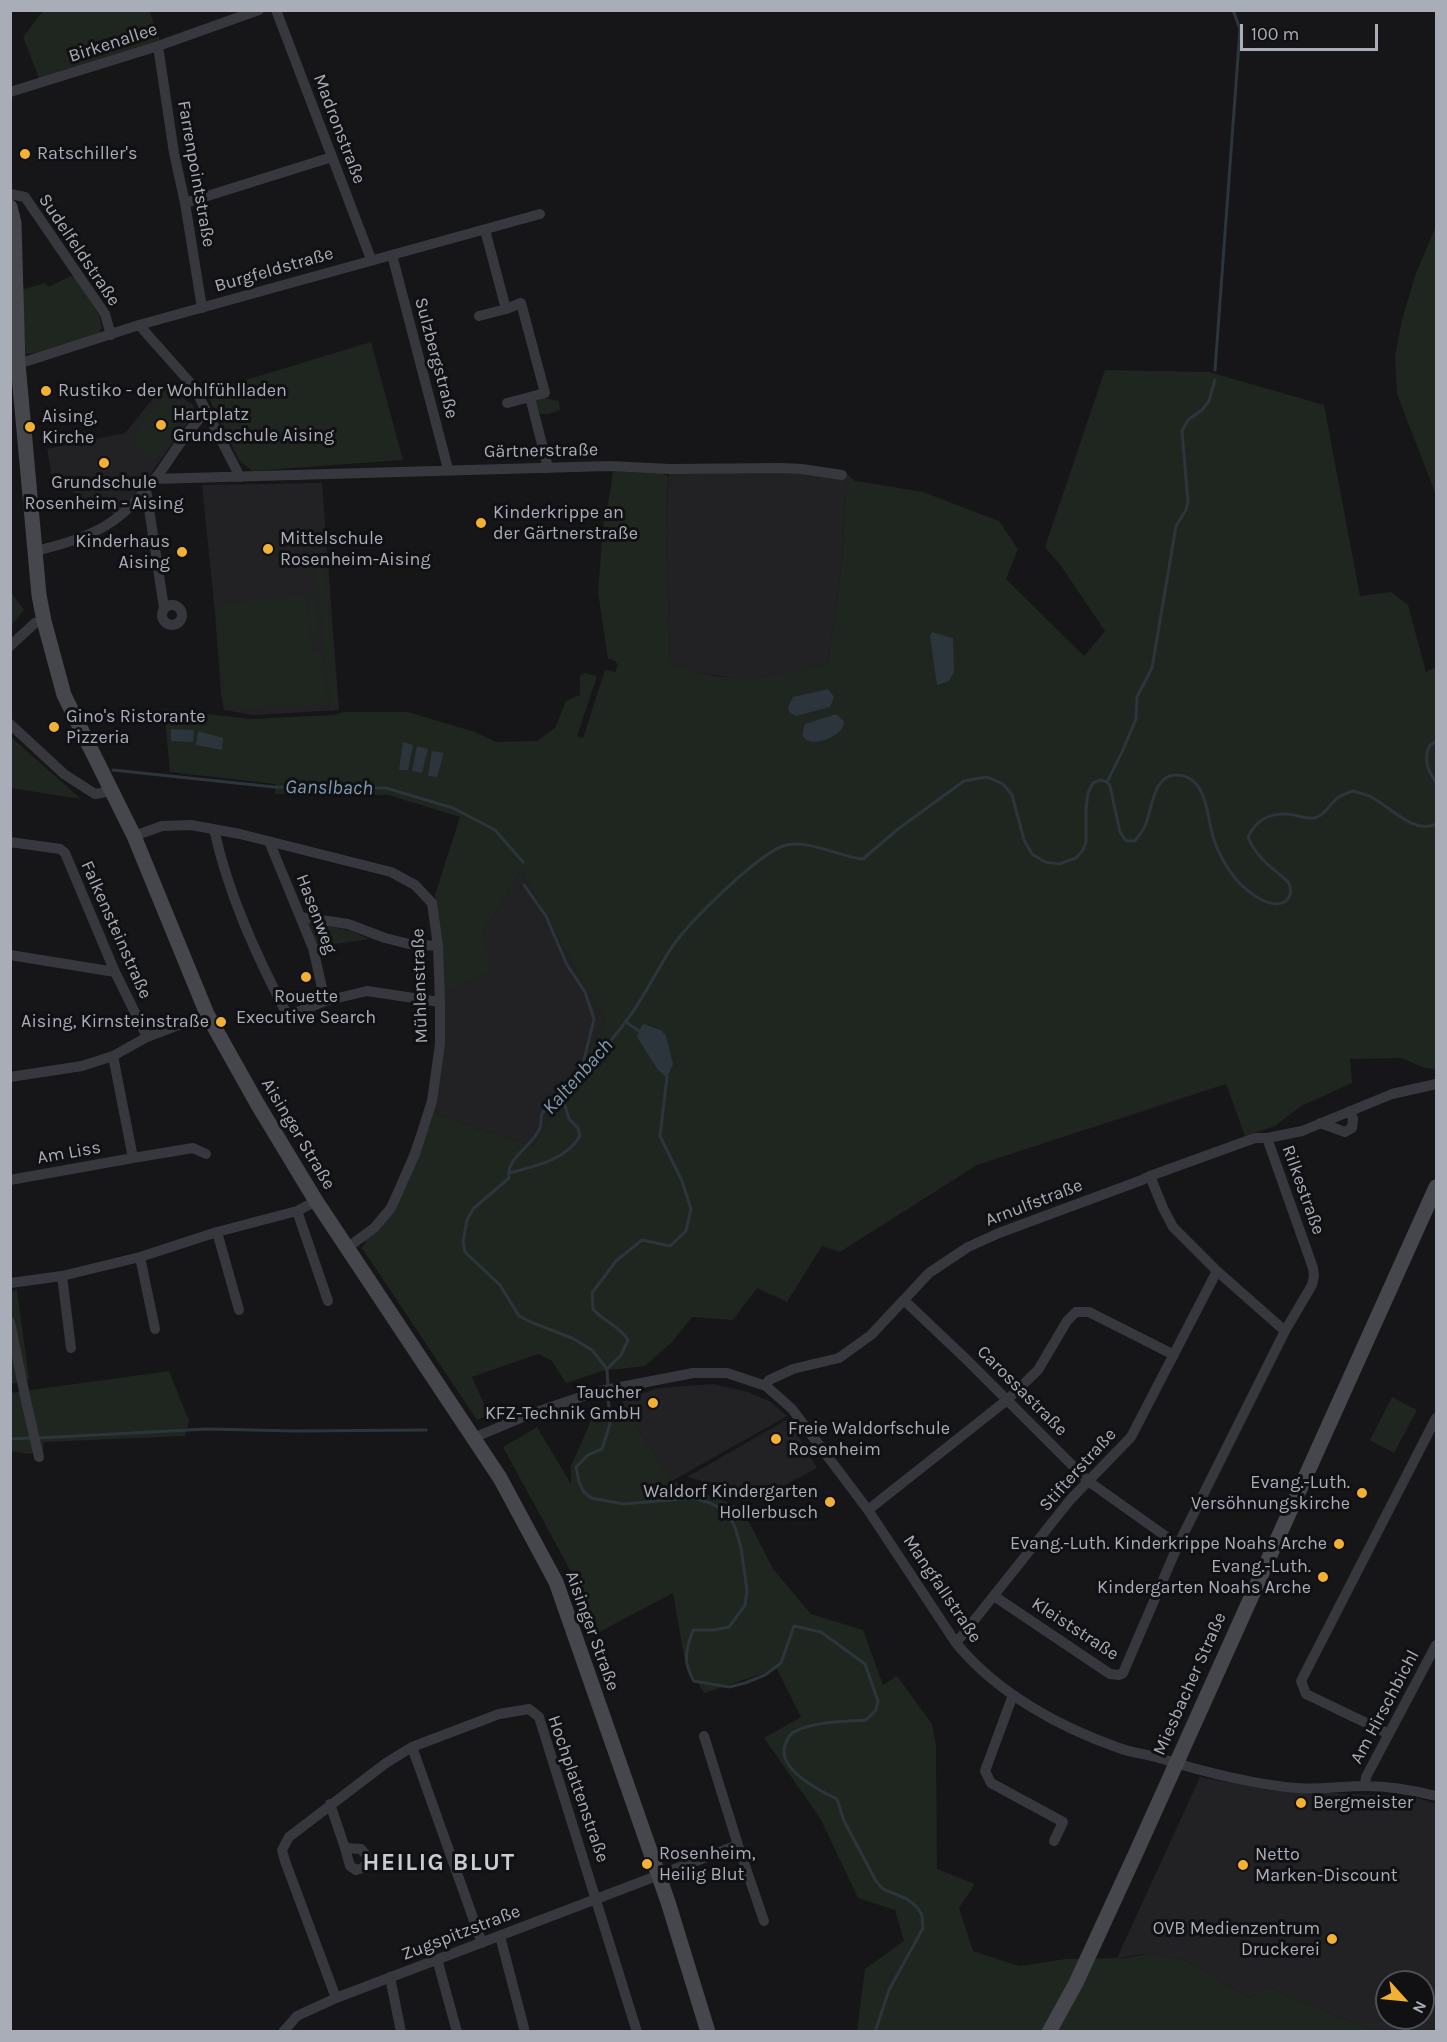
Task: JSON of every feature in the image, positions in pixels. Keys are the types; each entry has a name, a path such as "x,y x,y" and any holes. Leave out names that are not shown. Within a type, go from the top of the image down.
{"main road":[{"name":"Aisinger Straße","path":"10,207 14,223 13,328 39,595 64,695 134,836 207,1014 316,1201 500,1478 556,1582 658,1875 708,2031"},
{"name":"Miesbacher Straße","path":"1050,2031 1085,1964 1437,1186"}],"street":[{"name":"Birkenallee","path":"10,92 158,46 259,10"},
{"name":"Madronstraße","path":"276,10 371,259"},
{"name":"Farrenpointstraße","path":"158,46 174,153 185,203 202,308"},
{"path":"185,203 332,158"},
{"name":"Sudelfeldstraße","path":"10,194 25,197 105,314 111,334"},
{"name":"Burgfeldstraße","path":"18,364 139,325 540,214"},
{"path":"485,230 506,309"},
{"name":"Sulzbergstraße","path":"392,255 448,469"},
{"path":"480,316 521,303 545,393 507,403"},
{"path":"139,325 194,387 240,477"},
{"path":"530,397 548,468"},
{"path":"36,551 99,531 119,518 146,489 206,412"},
{"name":"Gärtnerstraße","path":"154,479 609,466 670,470 780,468 842,475"},
{"path":"146,489 164,608"},
{"path":"10,646 35,623 44,621"},
{"path":"10,724 72,779 95,794 112,791"},
{"name":"Mühlenstraße","path":"134,836 162,826 191,825 269,841 391,872 415,885 432,903 438,946 440,1002 440,1044 432,1101 415,1154 391,1208 374,1228 347,1248"},
{"path":"214,829 221,861 259,957 288,1016 325,1001 367,991 440,1002"},
{"name":"Hasenweg","path":"269,841 313,948 325,1001"},
{"name":"Falkensteinstraße","path":"10,842 60,849 64,853 115,972 147,1037"},
{"path":"301,917 348,924 409,944 438,946"},
{"path":"10,955 115,972"},
{"path":"10,1077 82,1066 113,1056 147,1037 207,1014"},
{"path":"113,1056 133,1158"},
{"path":"1267,1138 1302,1131 1392,1094 1437,1084"},
{"path":"1320,1123 1345,1132 1352,1128 1353,1119 1350,1111"},
{"name":"Rilkestraße","path":"1150,1176 1255,1138 1267,1138 1314,1276 1312,1285 1285,1331"},
{"name":"Am Liss","path":"10,1180 193,1148 206,1154"},
{"path":"1150,1176 1173,1227 1217,1271 1285,1331"},
{"name":"Arnulfstraße","path":"766,1386 770,1380 793,1369 839,1358 871,1335 929,1273 968,1247 1150,1176"},
{"path":"10,1283 62,1276 140,1257 217,1232 297,1211 316,1201"},
{"path":"297,1211 328,1301"},
{"path":"217,1232 239,1310"},
{"path":"140,1257 155,1329"},
{"name":"Stifterstraße","path":"956,1643 1070,1500 1131,1437 1217,1271"},
{"path":"62,1276 71,1348"},
{"name":"Carossastraße","path":"904,1300 1088,1480 1178,1545"},
{"path":"868,1510 1007,1400 1038,1370 1067,1322 1076,1312 1089,1311 1174,1355"},
{"path":"10,1322 39,1457"},
{"name":"Kleiststraße","path":"994,1596 1110,1674 1119,1675 1127,1667 1178,1545 1285,1331"},
{"name":"Mangfallstraße","path":"473,1438 528,1415 595,1392 693,1373 727,1374 766,1386 792,1409 868,1510 956,1643 983,1672 1013,1695 1074,1731 1121,1749 1267,1785 1307,1789 1399,1787 1437,1796"},
{"path":"1389,1734 1306,1694 1301,1681 1437,1418"},
{"name":"Am Hirschbichl","path":"1365,1786 1366,1777 1437,1645"},
{"path":"1013,1695 986,1771 991,1783 1063,1822 1053,1841"},
{"name":"Hochplattenstraße","path":"336,1998 282,1850 289,1837 330,1804 412,1747 499,1714 529,1709 538,1717 597,1898"},
{"path":"704,1736 764,1921"},
{"path":"412,1747 482,1942"},
{"path":"330,1804 345,1848"},
{"name":"Zugspitzstraße","path":"283,2031 297,2016 336,1998 738,1845"},
{"path":"597,1898 638,2031"},
{"path":"500,1936 525,2031"},
{"path":"437,1959 457,2031"},
{"path":"390,1977 401,2031"}],"shaded area":[{"path":"149,10 160,40 39,78 23,37 43,11"},
{"path":"1436,226 1436,495 1397,394 1395,356 1402,320 1415,276"},
{"path":"73,275 99,315 102,328 99,333 36,353 26,354 21,290 45,283 48,287"},
{"path":"371,342 403,460 252,471 239,460 206,392"},
{"path":"1105,370 1209,372 1324,405 1360,596 1391,592 1408,605 1426,672 1436,667 1436,1069 1425,1068 1401,1058 1350,1059 1352,1083 1301,1106 1275,1126 1245,1136 1226,1084 977,1165 840,1252 822,1246 787,1302 757,1288 733,1320 692,1317 672,1342 645,1366 602,1371 566,1383 552,1361 538,1354 472,1377 489,1415 477,1420 362,1248 393,1193 426,1111 533,1147 605,1021 521,871 483,933 492,970 441,993 435,895 460,817 388,795 275,794 275,784 170,772 164,709 250,719 334,715 343,712 408,712 475,732 496,742 537,741 555,728 566,701 580,695 580,676 584,673 597,676 577,736 583,738 605,670 615,672 618,665 614,660 608,659 598,592 603,529 614,471 658,472 668,476 666,530 670,663 709,675 749,678 769,676 828,663 842,561 847,474 855,481 923,492 999,521 1018,549 1006,579 1084,656 1105,631 1061,566 1045,547","holes":["649,1025 661,1030 648,1053 639,1037 641,1026"]},
{"name":"Grundschule Rosenheim - Aising","path":"164,385 193,405 195,412 137,493 116,516 102,503 88,503 52,477 47,449 125,433"},
{"name":"Hartplatz Grundschule Aising","path":"167,391 193,411 156,460 130,440"},
{"path":"544,398 559,401 560,410 540,414 536,400"},
{"path":"669,467 802,467 847,474 842,561 828,663 793,674 740,679 688,671 670,663 666,530"},
{"name":"Mittelschule Rosenheim-Aising","path":"322,483 339,710 254,715 224,710 202,485"},
{"path":"322,548 339,709 331,711 314,549"},
{"path":"11,592 24,610 11,626"},
{"path":"306,595 312,653 322,653 328,704 226,709 215,606"},
{"path":"315,596 319,637 312,638 308,597"},
{"path":"932,632 953,638 954,672 949,681 937,685 930,636"},
{"path":"828,689 834,697 830,707 796,716 790,713 788,707 793,697"},
{"path":"836,714 844,721 836,734 825,740 814,742 806,740 802,735 805,724"},
{"path":"171,729 194,730 193,742 171,741"},
{"path":"198,731 223,738 222,750 196,745"},
{"path":"11,737 81,799 11,788"},
{"path":"403,742 413,745 408,770 399,770"},
{"path":"417,746 428,749 422,773 412,771"},
{"path":"432,751 444,753 437,777 428,776"},
{"path":"521,871 605,1021 533,1147 426,1111 430,1097 441,993 483,933"},
{"path":"309,922 351,931 369,939 315,947"},
{"path":"644,1024 661,1030 666,1036 673,1064 667,1078 658,1070 637,1037"},
{"path":"17,1290 29,1379 11,1384 10,1291"},
{"path":"169,1371 189,1421 185,1436 44,1442 43,1451 27,1454 11,1451 10,1393"},
{"path":"713,1384 748,1392 771,1402 787,1416 672,1481 625,1410 622,1399 659,1388"},
{"path":"1392,1397 1417,1410 1394,1453 1370,1440"},
{"path":"625,1410 672,1481 742,1508 773,1569 811,1614 863,1630 883,1685 897,1676 932,1724 936,1745 937,1869 975,1884 959,1908 973,1951 1019,1966 1066,1959 1126,1958 1151,1953 1187,1961 1250,1998 1267,1987 1374,2031 857,2031 865,1969 904,1941 895,1910 858,1898 820,1818 764,1738 801,1717 777,1669 704,1693 685,1662 673,1593 599,1632 569,1568 503,1447 537,1427 571,1484 571,1466 594,1414"},
{"path":"788,1419 817,1468 768,1494 730,1488 687,1477"},
{"path":"1200,1777 1268,1790 1415,1797 1436,1804 1436,2031 1374,2031 1267,1987 1250,1998 1187,1961 1151,1953 1117,1958"}],"waterway":[{"path":"1215,370 1240,29 1233,10"},
{"path":"1107,782 1136,719 1137,697 1152,668 1176,526 1188,502 1182,431 1188,420 1202,410 1209,401 1215,380"},
{"name":"Kaltenbach","path":"1436,742 1430,745 1426,759 1430,773 1436,782"},
{"name":"Ganslbach","path":"113,770 274,787 386,788 453,808 495,830 523,862"},
{"name":"Kaltenbach","path":"608,1386 607,1369 592,1350 572,1338 519,1316 500,1285 465,1252 463,1241 467,1220 473,1209 509,1178 511,1164 537,1134 542,1113 563,1099 619,1031 681,936 740,876 771,852 783,846 802,844 863,859 898,829 964,781 987,777 1003,784 1012,795 1024,840 1032,854 1045,862 1059,864 1076,858 1083,850 1086,842 1088,793 1093,783 1100,780 1107,782 1110,786 1120,832 1126,841 1135,841 1145,826 1158,786 1169,776 1177,775 1187,777 1200,790 1207,808 1215,843 1231,873 1243,887 1254,895 1277,904 1289,898 1290,886 1259,855 1248,837 1254,827 1268,817 1279,814 1307,818 1318,817 1339,797 1353,791 1371,797 1410,823 1419,826 1436,824"},
{"name":"Ganslbach","path":"524,885 546,916 567,965 585,992 594,1019 580,1076"},
{"path":"626,1022 642,1033"},
{"path":"607,1369 621,1355 628,1340 621,1331 593,1309 592,1293 616,1261 642,1240 670,1246 686,1231 691,1209 682,1181 660,1136 667,1077"},
{"path":"509,1173 558,1157 580,1136 578,1128 569,1119 563,1099"},
{"name":"Kaltenbach","path":"608,1393 610,1424 602,1449 588,1455 576,1467 584,1492 591,1498 624,1504 693,1498 727,1511 735,1527 741,1548 747,1590 745,1605 729,1627 693,1630 686,1656 694,1681 729,1687 765,1675 781,1663 794,1626 821,1632 865,1664 878,1701 876,1710 866,1720 823,1723 796,1731 788,1739 784,1752 792,1770 810,1784 837,1799 844,1821 876,1881 883,1889 907,1899 917,1907 922,1915 923,1928 889,1990 875,2032"},
{"path":"38,1438 207,1429 426,1430"},
{"path":"10,1439 32,1438"}],"place":[{"name":"Ratschiller's","path":"25,154"},
{"name":"Rustiko - der Wohlfühlladen","path":"46,391"},
{"name":"Hartplatz Grundschule Aising","path":"161,425"},
{"name":"Aising, Kirche","path":"30,427"},
{"name":"Grundschule Rosenheim - Aising","path":"104,463"},
{"name":"Kinderkrippe an der Gärtnerstraße","path":"481,523"},
{"name":"Mittelschule Rosenheim-Aising","path":"268,549"},
{"name":"Kinderhaus Aising","path":"182,552"},
{"name":"Gino's Ristorante Pizzeria","path":"54,727"},
{"name":"Rouette Executive Search","path":"306,977"},
{"name":"Aising, Kirnsteinstraße","path":"221,1022"},
{"name":"Taucher KFZ-Technik GmbH","path":"653,1403"},
{"name":"Freie Waldorfschule Rosenheim","path":"776,1439"},
{"name":"Evang.-Luth. Versöhnungskirche","path":"1362,1493"},
{"name":"Waldorf Kindergarten Hollerbusch","path":"830,1502"},
{"name":"Evang.-Luth. Kinderkrippe Noahs Arche","path":"1339,1544"},
{"name":"Evang.-Luth. Kindergarten Noahs Arche","path":"1323,1577"},
{"name":"Bergmeister","path":"1301,1803"},
{"name":"Rosenheim, Heilig Blut","path":"647,1864"},
{"name":"Netto Marken-Discount","path":"1243,1865"},
{"name":"OVB Medienzentrum Druckerei","path":"1332,1939"}],"district":[{"name":"HEILIG BLUT","path":"439,1863"}]}
